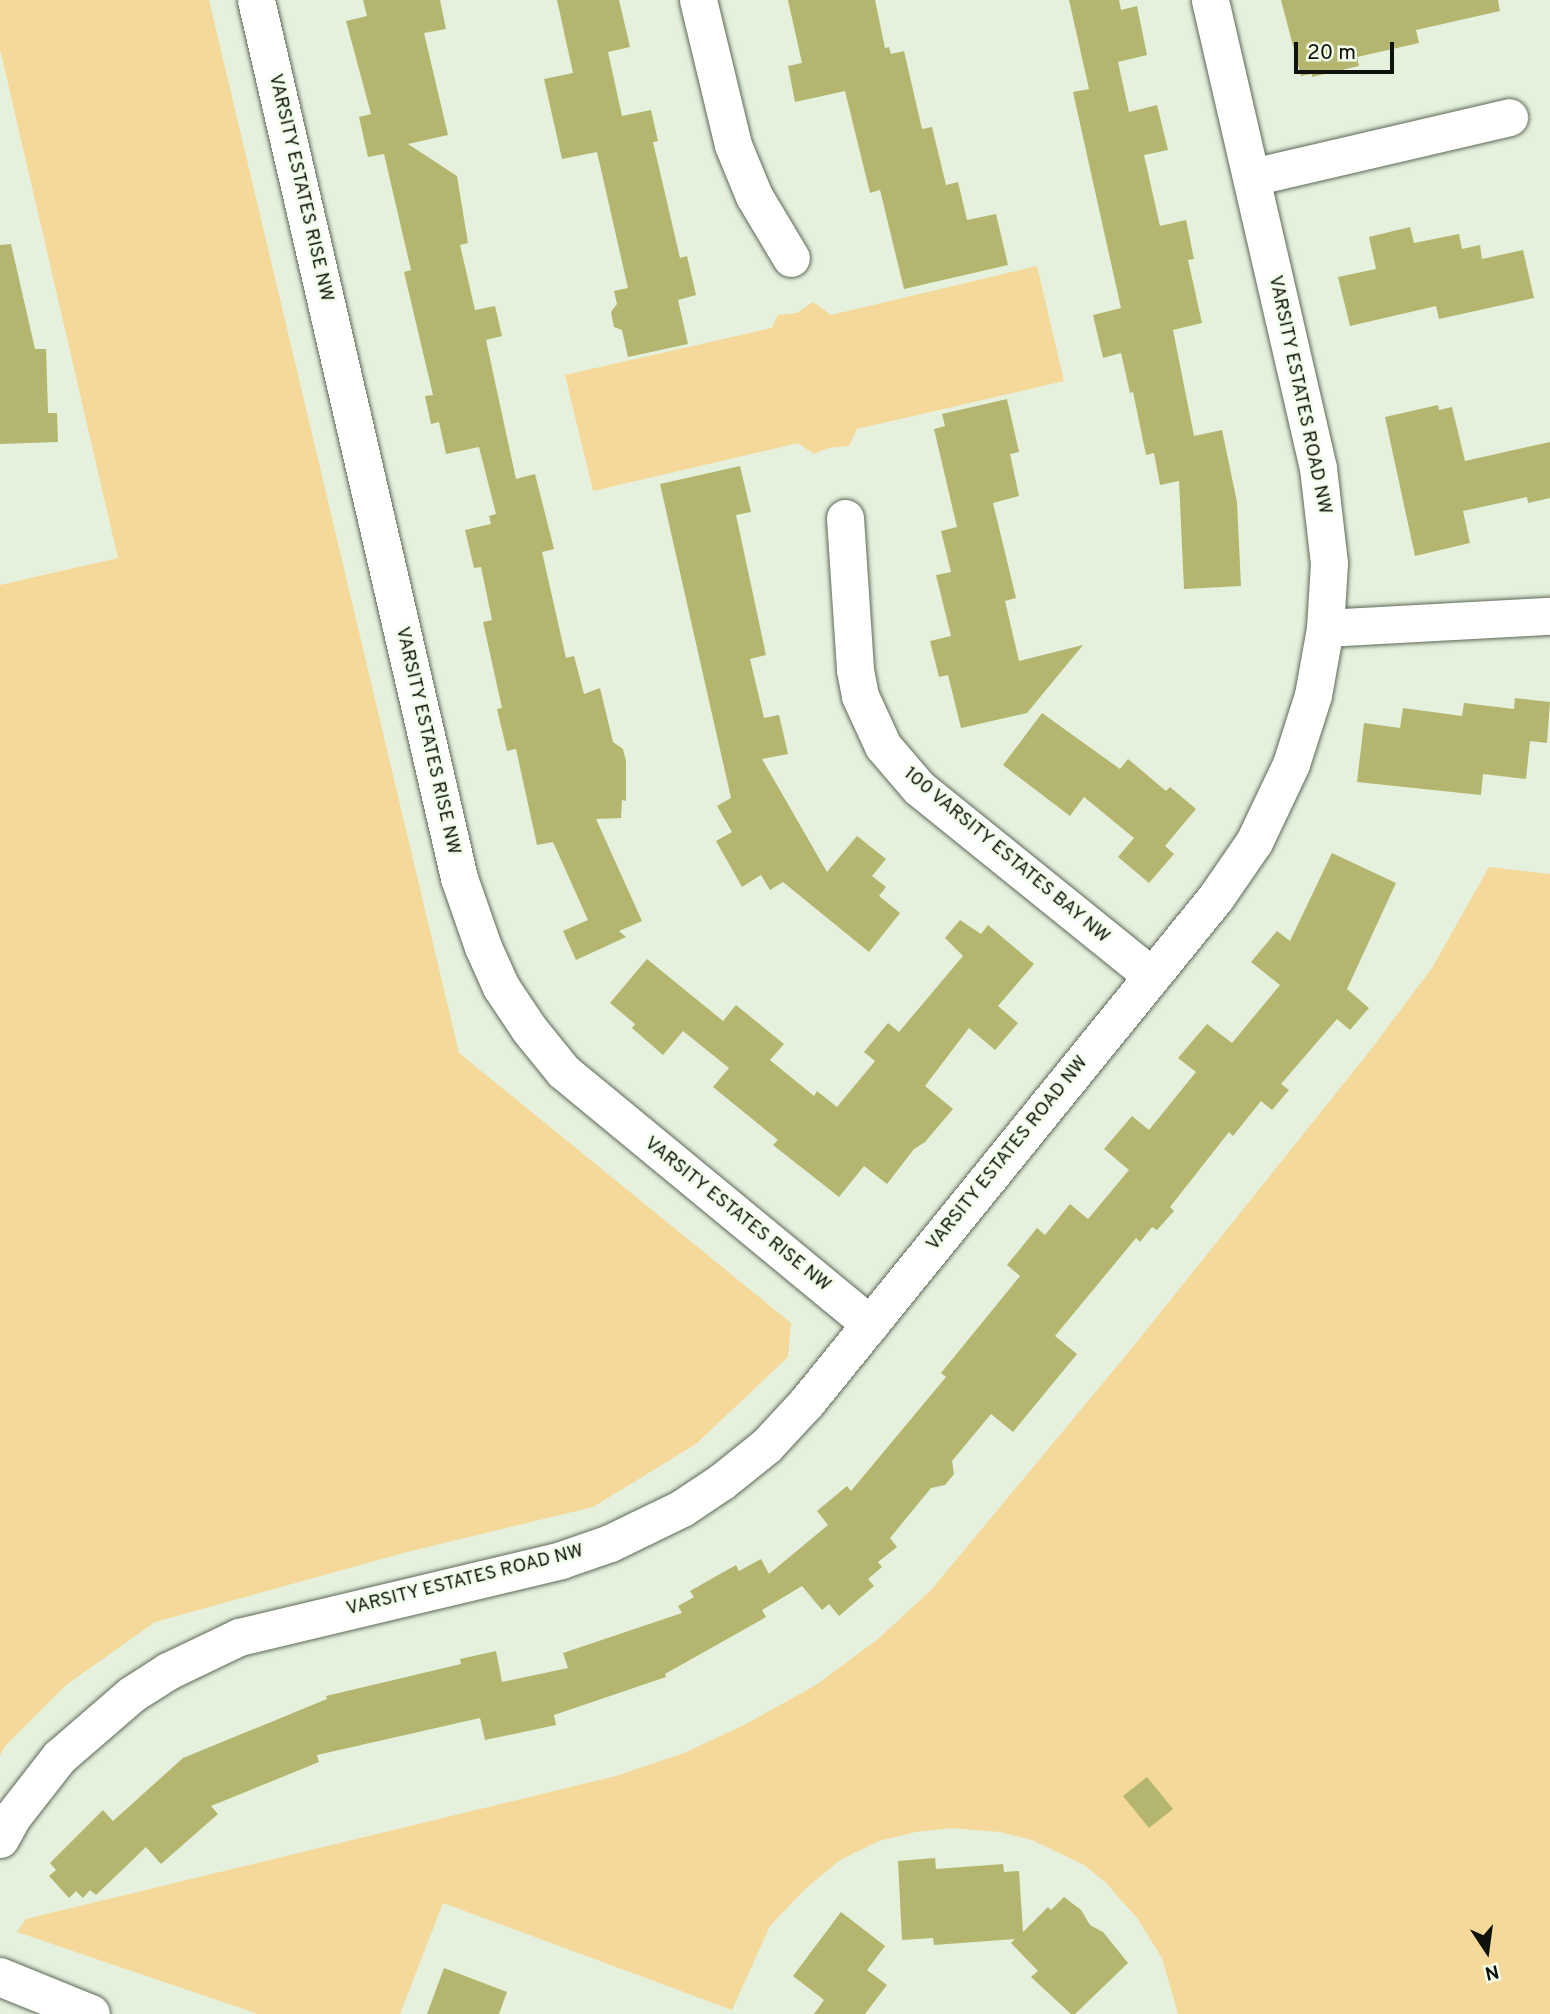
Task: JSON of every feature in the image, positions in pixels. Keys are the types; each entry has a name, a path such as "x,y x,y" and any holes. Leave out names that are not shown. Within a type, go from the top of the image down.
{"street":[{"name":"VARSITY ESTATES RISE NW","path":"256,0 458,878 492,967 529,1029 563,1072 870,1324"},
{"path":"698,0 733,145 754,196 791,258"},
{"name":"VARSITY ESTATES ROAD NW","path":"0,1839 13,1816 59,1757 132,1693 168,1671 239,1637 562,1560 610,1544 682,1508 766,1446 806,1403 1216,898 1272,810 1303,731 1321,663 1329,563 1318,468 1210,0"},
{"path":"1252,177 1509,117"},
{"name":"100 VARSITY ESTATES BAY NW","path":"845,518 855,670 860,696 883,746 919,788 1152,976"},
{"path":"1325,628 1550,616"},
{"path":"0,1978 92,2014"}],"shaded area":[{"path":"0,0 209,0 459,1053 791,1323 788,1357 696,1444 593,1507 407,1552 155,1622 66,1685 6,1745 0,1755 0,585 118,558 0,49"},
{"path":"1037,266 1064,381 857,429 849,446 828,448 814,454 798,443 593,491 565,375 772,328 778,315 797,313 813,302 831,315"},
{"path":"1489,867 1550,874 1550,2014 1178,2014 1162,1958 1137,1918 1105,1882 1084,1865 1032,1840 1000,1832 952,1828 916,1832 879,1841 840,1860 804,1890 770,1926 732,2010 443,1903 400,2014 258,2014 17,1932 26,1919 616,1776 684,1753 744,1725 816,1685 878,1639 931,1590 1132,1348 1369,1052 1432,968"}],"building":[{"path":"363,0 440,0 446,29 424,33 448,135 408,144 457,176 468,243 460,245 475,310 495,306 502,336 486,340 516,479 535,474 554,549 542,552 566,658 574,656 584,694 600,688 613,742 623,749 626,761 626,801 622,800 621,818 596,819 642,921 619,931 626,937 576,960 563,931 588,920 553,842 537,845 516,749 507,751 497,709 502,708 483,622 492,620 481,567 474,568 465,530 491,524 489,516 496,514 479,447 446,454 439,422 431,424 425,396 433,395 404,272 411,270 384,154 368,157 359,117 371,114 346,21 367,16"},
{"path":"557,0 619,0 630,47 608,52 622,116 651,110 658,141 653,142 680,258 687,256 696,295 678,300 688,344 628,357 622,330 614,327 611,312 617,304 614,291 628,288 597,152 562,159 544,79 573,73"},
{"path":"788,0 875,0 885,48 889,47 891,54 904,51 922,129 932,127 946,185 958,182 967,220 996,214 1008,265 904,289 880,190 870,193 845,91 795,102 788,66 802,63"},
{"path":"1069,0 1119,0 1121,10 1137,6 1147,55 1118,62 1129,112 1157,105 1168,150 1144,155 1160,226 1186,220 1194,259 1188,260 1202,323 1173,330 1194,436 1222,430 1237,502 1241,586 1184,589 1179,481 1160,485 1154,453 1146,455 1133,392 1130,393 1121,353 1103,358 1093,315 1121,308 1073,92 1089,89"},
{"path":"1281,0 1498,0 1500,11 1416,30 1419,43 1357,57 1359,66 1312,77 1312,74 1301,76"},
{"path":"1410,227 1414,243 1459,234 1462,249 1480,245 1482,259 1523,250 1534,298 1439,319 1436,306 1350,326 1338,277 1376,269 1369,237"},
{"path":"11,244 35,349 46,349 48,413 57,413 58,442 0,444 0,245"},
{"path":"1007,399 1019,452 1010,454 1019,496 993,503 1016,598 1005,601 1019,661 1083,645 1027,713 961,728 948,675 939,677 930,641 951,636 936,575 951,572 941,531 957,527 934,429 945,426 942,414"},
{"path":"1438,405 1439,410 1452,407 1465,461 1550,442 1550,498 1528,503 1527,497 1463,511 1470,543 1415,556 1385,417"},
{"path":"740,466 751,512 736,515 766,655 750,659 764,718 779,715 788,754 762,759 827,872 857,836 886,859 872,876 886,887 879,896 900,913 869,952 783,882 770,890 761,875 742,887 716,841 732,832 717,806 731,798 660,484"},
{"path":"1515,698 1550,702 1547,743 1530,741 1526,779 1483,774 1481,795 1357,782 1364,723 1400,728 1403,708 1462,716 1464,703 1514,709"},
{"path":"1042,713 1120,769 1128,759 1166,791 1170,787 1196,809 1165,846 1174,854 1149,883 1118,857 1134,838 1084,797 1070,816 1003,765"},
{"path":"1332,853 1396,883 1347,989 1369,1008 1350,1030 1337,1019 1281,1084 1289,1090 1272,1110 1261,1101 1233,1136 1229,1132 1170,1207 1174,1211 1157,1230 1152,1227 1140,1242 1136,1238 1055,1336 1077,1354 1013,1432 991,1414 952,1461 954,1474 945,1485 931,1488 890,1538 897,1547 878,1562 882,1567 868,1579 874,1586 839,1616 829,1604 822,1610 802,1586 762,1610 766,1617 665,1674 666,1677 554,1715 556,1725 485,1740 480,1718 317,1755 319,1762 211,1806 218,1814 161,1864 146,1847 96,1895 90,1890 83,1898 76,1891 69,1898 49,1876 56,1870 50,1863 103,1810 113,1821 183,1758 327,1699 326,1696 461,1664 460,1659 496,1651 502,1682 568,1668 563,1653 682,1613 678,1606 694,1597 690,1591 736,1565 739,1571 761,1559 769,1574 828,1525 817,1511 847,1486 851,1491 946,1377 941,1373 1020,1276 1007,1265 1037,1228 1045,1235 1070,1204 1088,1219 1129,1170 1104,1149 1132,1116 1149,1130 1196,1072 1178,1058 1207,1024 1232,1043 1280,985 1251,962 1277,931 1290,941"},
{"path":"960,920 981,934 988,925 1034,964 998,1006 1018,1023 995,1050 969,1028 925,1086 953,1109 925,1142 914,1149 887,1184 864,1166 839,1197 773,1145 778,1140 713,1087 729,1068 683,1031 663,1055 632,1028 635,1024 610,1003 647,959 723,1021 736,1005 784,1044 770,1060 814,1096 817,1091 837,1107 875,1061 864,1052 888,1023 899,1032 963,956 945,938"},
{"path":"1147,1777 1173,1809 1149,1828 1123,1796"},
{"path":"935,1858 936,1869 1003,1864 1004,1872 1019,1871 1023,1932 1048,1907 1051,1910 1064,1897 1081,1910 1090,1925 1103,1932 1128,1963 1075,2014 1071,2014 1031,1977 1038,1971 1011,1943 1015,1939 934,1945 933,1938 902,1940 898,1861"},
{"path":"841,1912 885,1946 867,1970 887,1985 865,2014 814,2014 824,2000 793,1976"},
{"path":"444,1968 507,1992 499,2014 427,2014"}]}
